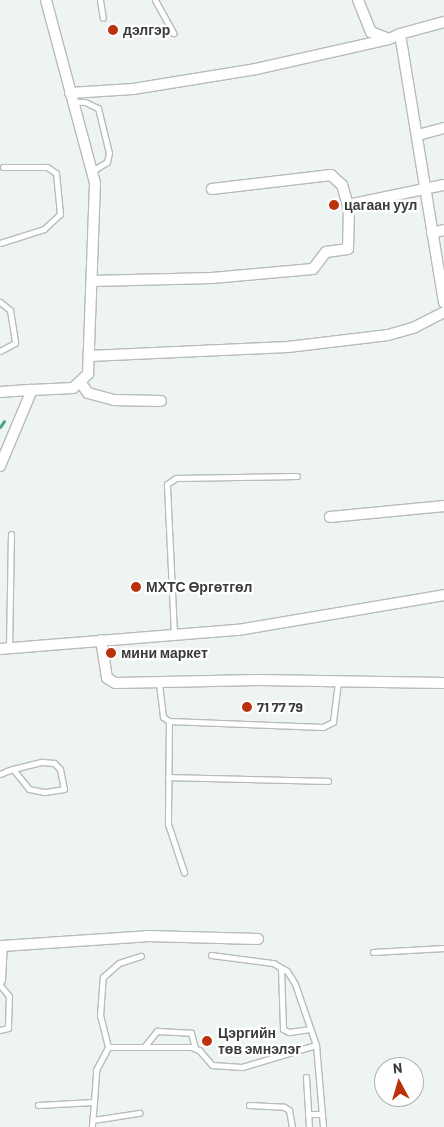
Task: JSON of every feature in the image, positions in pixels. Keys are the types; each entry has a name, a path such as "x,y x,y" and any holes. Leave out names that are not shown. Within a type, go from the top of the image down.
{"street":[{"path":"0,392 73,388 81,383 88,374 95,183 46,0"},
{"path":"358,0 371,32 389,39"},
{"path":"72,98 133,90 256,69 389,39 400,34 444,22"},
{"path":"400,34 444,300"},
{"path":"418,135 444,128"},
{"path":"92,281 212,278 313,269 326,252 348,249 348,206 342,185 332,175 212,189"},
{"path":"348,206 444,185"},
{"path":"432,233 444,230"},
{"path":"90,356 288,346 388,335 413,328 444,312"},
{"path":"81,383 88,393 114,400 161,401"},
{"path":"0,466 32,390"},
{"path":"330,517 444,506"},
{"path":"5,648 238,630 444,595"},
{"path":"101,640 110,682 159,684 258,680 444,683"},
{"path":"0,980 2,946 147,936 258,939"}],"lane":[{"path":"100,0 103,18"},
{"path":"155,0 173,33"},
{"path":"72,98 98,108 109,153 107,162 92,171"},
{"path":"0,243 44,229 60,214 56,173 47,167 3,167"},
{"path":"0,302 10,310 15,343 0,351"},
{"path":"174,634 167,484 176,478 297,476"},
{"path":"5,648 10,534"},
{"path":"159,684 163,716 169,721 328,726 333,722 338,682"},
{"path":"169,721 168,824 184,872"},
{"path":"0,774 13,769 42,762 54,763 60,770 64,789 44,792 29,789 13,769"},
{"path":"168,778 328,781"},
{"path":"373,952 444,948"},
{"path":"211,955 273,963 281,968 295,984 316,1045 323,1127"},
{"path":"92,1127 96,1070 108,1047 100,1016 103,977 119,963 141,956"},
{"path":"281,968 283,1028 289,1032 310,1029"},
{"path":"0,985 9,996 8,1028 0,1030"},
{"path":"144,1047 157,1031 191,1033 195,1048 212,1065 242,1067 316,1045"},
{"path":"108,1047 195,1048"},
{"path":"306,1076 309,1127"},
{"path":"38,1105 94,1102"},
{"path":"249,1105 289,1110 292,1127"},
{"path":"92,1120 139,1113"},
{"path":"308,1114 322,1114"}],"waterway":[{"path":"0,427 4,421"}],"place":[{"name":"дэлгэр","path":"113,30"},
{"name":"цагаан уул","path":"334,205"},
{"name":"МХТС Өргөтгөл","path":"136,587"},
{"name":"мини маркет","path":"111,653"},
{"name":"71 77 79","path":"247,707"},
{"name":"Цэргийн төв эмнэлэг","path":"207,1041"}]}
